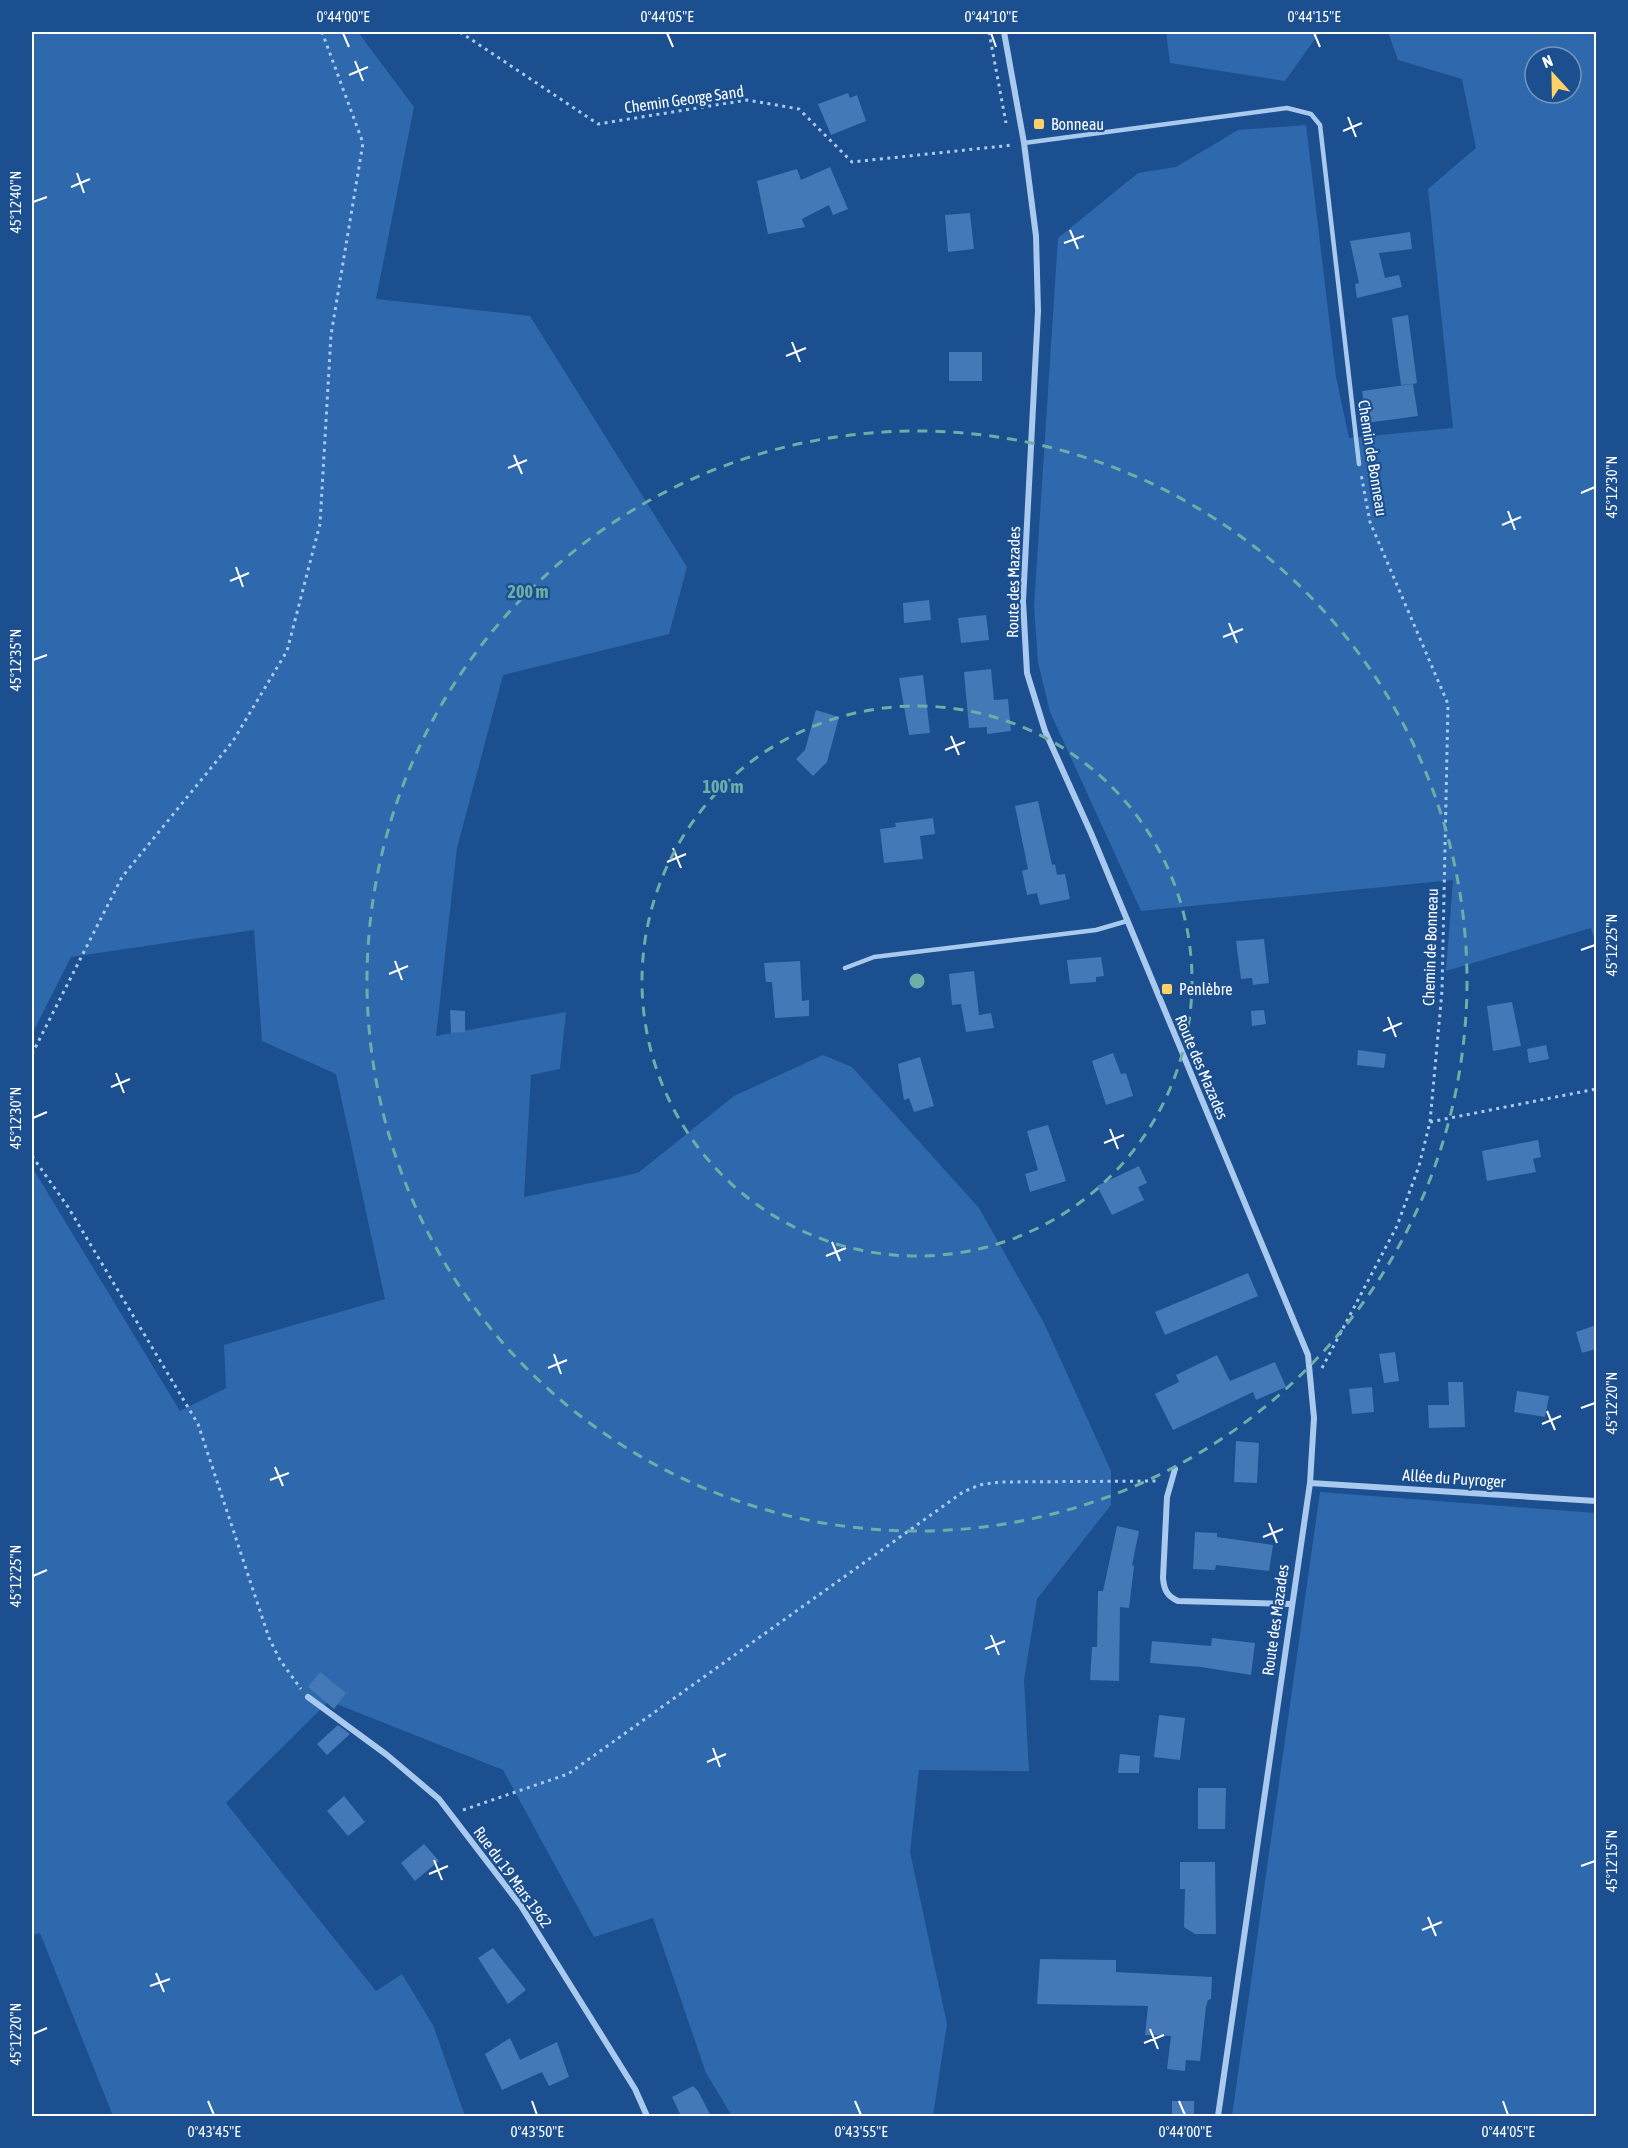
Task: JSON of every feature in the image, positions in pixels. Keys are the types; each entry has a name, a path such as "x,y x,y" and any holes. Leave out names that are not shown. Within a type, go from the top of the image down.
{"street":[{"name":"Route des Mazades","path":"1004,32 1024,143 1035,236 1038,311 1023,601 1027,673 1045,731 1308,1355 1312,1385 1310,1483 1218,2116"},
{"path":"1176,1468 1167,1497 1163,1578 1164,1589 1170,1598 1178,1601 1291,1604"},
{"name":"Allée du Puyroger","path":"1310,1483 1596,1501"},
{"name":"Rue du 19 Mars 1962","path":"308,1697 387,1755 439,1799 521,1906 635,2089 647,2116"}],"lane":[{"name":"Chemin de Bonneau","path":"1024,143 1287,108 1311,114 1320,125 1359,464"},
{"path":"845,968 874,957 1096,930 1127,921"}],"path":[{"path":"32,1054 122,877 233,741 287,651 320,524 331,335 363,143 322,32"},
{"name":"Chemin George Sand","path":"460,32 598,124 747,100 800,109 852,162 1024,143"},
{"path":"989,32 1007,125"},
{"path":"1009,135 1011,145"},
{"name":"Chemin de Bonneau","path":"1312,1385 1397,1226 1419,1166 1430,1122 1442,991 1448,704 1370,522 1359,464"},
{"path":"1430,1122 1596,1089"},
{"path":"32,1156 68,1208 198,1424 269,1638 280,1660 308,1697"},
{"path":"450,1814 568,1774 963,1492 979,1485 1000,1482 1171,1481"}],"shaded area":[{"path":"32,32 358,32 414,107 376,299 530,316 687,567 669,634 503,675 457,848 436,1036 566,1012 560,1069 531,1075 524,1197 638,1173 734,1096 823,1055 852,1067 979,1208 1044,1323 1111,1471 1111,1505 1037,1599 1024,1680 1029,1771 919,1770 910,1852 947,2024 933,2116 732,2116 706,2073 653,1918 594,1937 503,1770 329,1701 226,1803 376,1991 402,1974 433,2025 465,2116 113,2116 40,1933 32,1935 32,1167 180,1411 226,1388 224,1345 385,1299 336,1074 262,1041 254,930 71,957 32,1034"},
{"path":"1166,32 1320,32 1285,81 1170,63"},
{"path":"1388,32 1596,32 1596,947 1591,928 1446,971 1453,880 1141,911 1050,712 1038,662 1034,606 1058,238 1138,173 1176,167 1238,130 1306,125 1336,377 1349,438 1453,428 1428,189 1476,148 1462,79 1398,60"},
{"path":"1320,1492 1596,1513 1596,2116 1232,2116"}],"building":[{"path":"848,93 850,98 857,95 866,121 831,135 818,104"},
{"path":"830,167 848,209 833,215 829,205 802,219 805,227 768,234 757,181 797,169 801,180"},
{"path":"970,213 974,249 948,252 945,215"},
{"path":"1410,232 1412,249 1379,253 1385,278 1399,275 1402,287 1357,298 1355,284 1359,283 1350,241"},
{"path":"1408,315 1417,383 1401,385 1392,318"},
{"path":"949,352 982,352 982,381 949,381"},
{"path":"1413,384 1418,416 1366,423 1362,391"},
{"path":"929,600 931,620 904,623 903,603"},
{"path":"986,615 989,640 961,643 958,618"},
{"path":"991,669 994,700 1008,699 1011,731 987,734 987,727 969,728 964,672"},
{"path":"923,675 930,733 909,735 899,678"},
{"path":"816,710 839,717 827,762 813,776 796,759 805,750"},
{"path":"1038,801 1052,865 1055,864 1057,875 1065,874 1070,899 1040,905 1037,893 1027,895 1022,871 1028,869 1015,806"},
{"path":"933,818 935,834 920,836 923,859 884,863 880,829 896,827 895,823"},
{"path":"1264,939 1269,983 1253,985 1252,978 1241,979 1236,941"},
{"path":"1101,957 1104,976 1096,977 1096,982 1070,984 1067,960"},
{"path":"800,961 802,1001 809,1000 809,1016 775,1018 772,982 766,982 764,963"},
{"path":"974,971 979,1015 991,1013 994,1028 966,1032 961,1004 952,1005 949,974"},
{"path":"1512,1002 1521,1046 1493,1051 1487,1006"},
{"path":"450,1010 465,1011 465,1032 451,1033"},
{"path":"1264,1010 1266,1024 1252,1026 1251,1011"},
{"path":"1546,1045 1549,1059 1529,1063 1527,1049"},
{"path":"1358,1050 1386,1054 1384,1068 1357,1065"},
{"path":"1113,1053 1121,1074 1126,1073 1133,1096 1106,1105 1092,1061"},
{"path":"920,1057 934,1106 914,1112 909,1098 904,1100 898,1064"},
{"path":"1048,1125 1066,1181 1030,1192 1025,1174 1038,1170 1027,1131"},
{"path":"1538,1140 1541,1157 1533,1159 1536,1172 1487,1181 1482,1151"},
{"path":"1139,1166 1147,1183 1138,1187 1144,1200 1112,1215 1097,1186"},
{"path":"1248,1273 1258,1296 1165,1335 1155,1312"},
{"path":"1596,1325 1596,1349 1582,1353 1576,1332"},
{"path":"1395,1352 1399,1381 1384,1383 1379,1354"},
{"path":"1217,1355 1230,1381 1275,1362 1286,1387 1256,1400 1253,1392 1173,1430 1155,1394 1179,1382 1176,1375"},
{"path":"1448,1382 1463,1382 1465,1427 1429,1428 1428,1405 1449,1405"},
{"path":"1372,1387 1374,1412 1352,1414 1349,1389"},
{"path":"1517,1391 1549,1396 1545,1417 1514,1412"},
{"path":"1236,1441 1259,1443 1257,1483 1234,1482"},
{"path":"1117,1526 1139,1531 1132,1565 1134,1566 1129,1608 1120,1607 1119,1681 1090,1680 1092,1647 1097,1647 1098,1591 1103,1591"},
{"path":"1195,1532 1217,1533 1217,1537 1273,1545 1269,1571 1216,1565 1215,1570 1193,1569"},
{"path":"1212,1638 1255,1643 1251,1675 1201,1667 1150,1663 1152,1641 1211,1646"},
{"path":"320,1672 346,1693 334,1709 308,1687"},
{"path":"1159,1715 1185,1718 1180,1760 1154,1757"},
{"path":"338,1725 350,1734 327,1755 317,1744"},
{"path":"1120,1754 1140,1756 1139,1773 1118,1773"},
{"path":"1198,1788 1226,1788 1225,1829 1198,1829"},
{"path":"344,1796 365,1822 348,1836 327,1811"},
{"path":"424,1844 439,1861 415,1881 401,1863"},
{"path":"1180,1862 1215,1862 1216,1934 1195,1934 1184,1927 1185,1889 1180,1889"},
{"path":"493,1948 526,1990 508,2004 478,1958"},
{"path":"1040,1959 1116,1960 1116,1972 1212,1977 1211,1999 1208,2000 1206,2007 1200,2061 1186,2060 1185,2071 1167,2069 1171,2036 1145,2035 1148,2006 1037,2004"},
{"path":"510,2038 520,2060 557,2042 569,2077 549,2086 542,2072 502,2090 485,2054"},
{"path":"693,2086 711,2116 681,2116 672,2097"},
{"path":"1172,2101 1194,2101 1194,2116 1172,2116"}],"place":[{"name":"Bonneau","path":"1039,124"},
{"name":"Penlèbre","path":"1167,989"}]}
